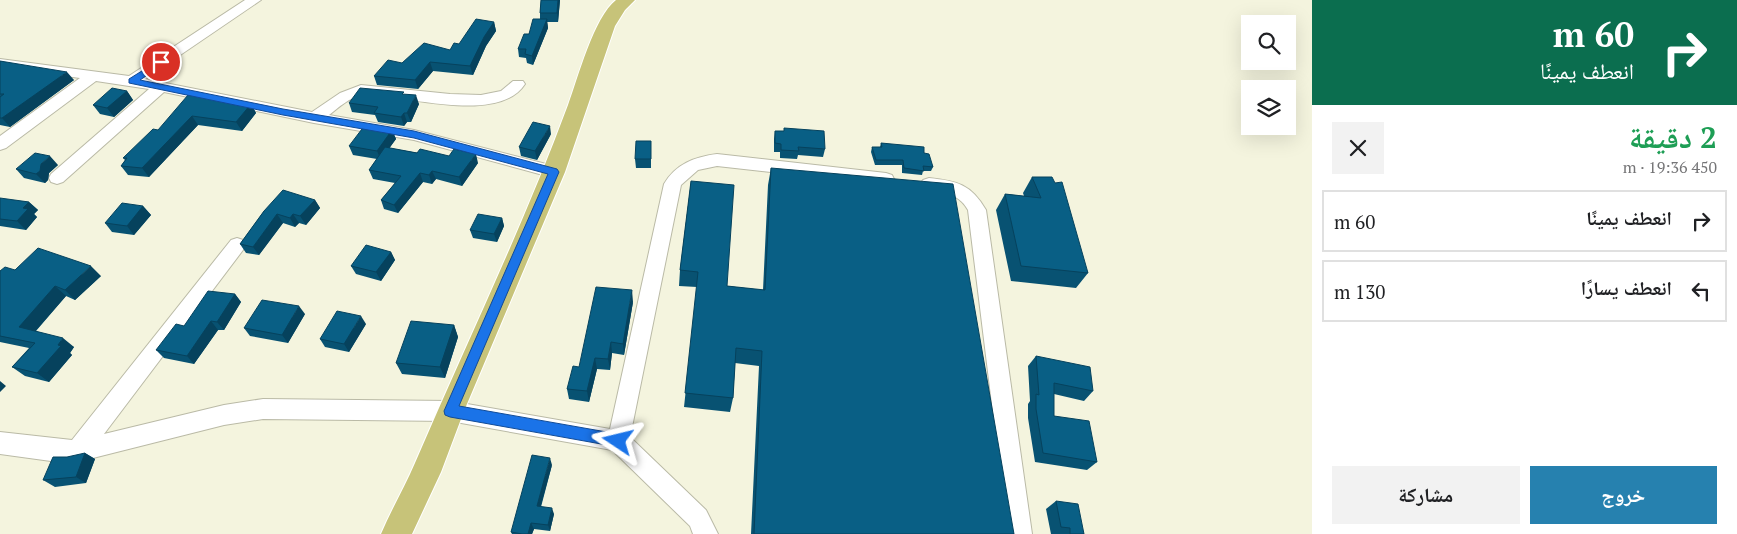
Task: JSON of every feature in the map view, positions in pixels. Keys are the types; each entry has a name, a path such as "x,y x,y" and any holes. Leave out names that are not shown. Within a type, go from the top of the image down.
{"main road":[{"path":"396,534 426,472 450,411 554,172 606,26 618,7 627,0"}],"street":[{"path":"132,81 254,0"},
{"path":"0,63 132,81 314,118 414,135 554,172"},
{"path":"0,78 18,65"},
{"path":"0,144 94,75"},
{"path":"314,118 348,95 358,91 400,93 447,100 469,100 506,94 518,84"},
{"path":"57,178 161,87"},
{"path":"618,441 672,184 682,171 700,162 717,160 953,187 963,192 972,200 977,210 1020,534"},
{"path":"76,451 237,245"},
{"path":"0,442 51,450 76,451 224,416 263,409 450,411 618,441 698,518 706,534"}],"building":[{"path":"541,0 558,0 557,13 540,13"},
{"path":"476,19 494,22 484,37 470,66 430,62 415,80 374,76 388,60 402,63 424,43 450,50 454,43 459,44"},
{"path":"533,19 547,19 532,56 525,54 526,49 518,49 524,34 529,34"},
{"path":"0,61 67,72 0,118 0,97 4,94 0,94"},
{"path":"112,88 127,91 107,108 93,105"},
{"path":"360,88 416,95 407,113 404,113 401,117 374,113 378,107 349,103"},
{"path":"188,95 213,97 212,99 251,104 236,122 192,116 142,168 121,166 127,158 123,158 153,129 158,130"},
{"path":"533,122 550,126 535,151 519,147"},
{"path":"365,125 392,130 377,151 349,146"},
{"path":"784,128 824,131 825,149 798,147 799,151 781,150 781,144 775,143 775,131 784,131"},
{"path":"636,141 651,141 651,159 635,159"},
{"path":"881,143 924,147 924,153 929,154 933,167 923,166 924,171 904,168 903,160 876,160 872,147 882,147"},
{"path":"385,147 417,153 420,149 449,156 454,149 476,154 459,177 432,171 429,175 420,173 394,205 381,200 401,176 369,170"},
{"path":"35,153 50,156 41,164 40,171 36,174 16,169"},
{"path":"771,168 953,184 1014,534 754,534 762,351 736,348 733,398 685,393 698,272 680,270 691,181 734,185 727,286 765,290"},
{"path":"1032,177 1052,177 1055,183 1062,182 1088,273 1021,266 1005,194 1041,198"},
{"path":"283,190 315,200 300,216 293,214 290,218 277,214 253,247 240,244 264,211"},
{"path":"0,198 29,202 23,208 28,209 17,221 0,219"},
{"path":"122,203 143,206 127,226 105,223"},
{"path":"478,214 502,218 494,234 470,230"},
{"path":"366,245 391,252 376,272 351,266"},
{"path":"38,248 91,266 65,290 55,286 19,327 63,338 58,345 61,346 37,373 12,367 35,343 0,336 0,271 5,267 15,270"},
{"path":"596,287 632,290 623,344 611,342 608,359 595,358 587,391 567,389 573,366 579,367"},
{"path":"208,291 235,294 217,322 211,321 187,356 156,350 176,324 184,326"},
{"path":"262,300 299,306 282,335 244,328"},
{"path":"337,311 361,316 344,344 320,339"},
{"path":"411,321 454,325 440,367 396,363"},
{"path":"1036,356 1090,367 1093,391 1054,383 1054,416 1089,421 1097,462 1043,453 1036,409 1036,394 1039,395"},
{"path":"85,453 76,477 43,480 53,457 67,457"},
{"path":"532,455 550,458 537,506 552,508 548,525 531,523 528,534 511,532"},
{"path":"1056,501 1078,504 1084,534 1070,534 1070,528 1061,527"}],"route":[{"path":"161,62 132,81 283,112 414,135 554,172 450,411 618,441"}]}
